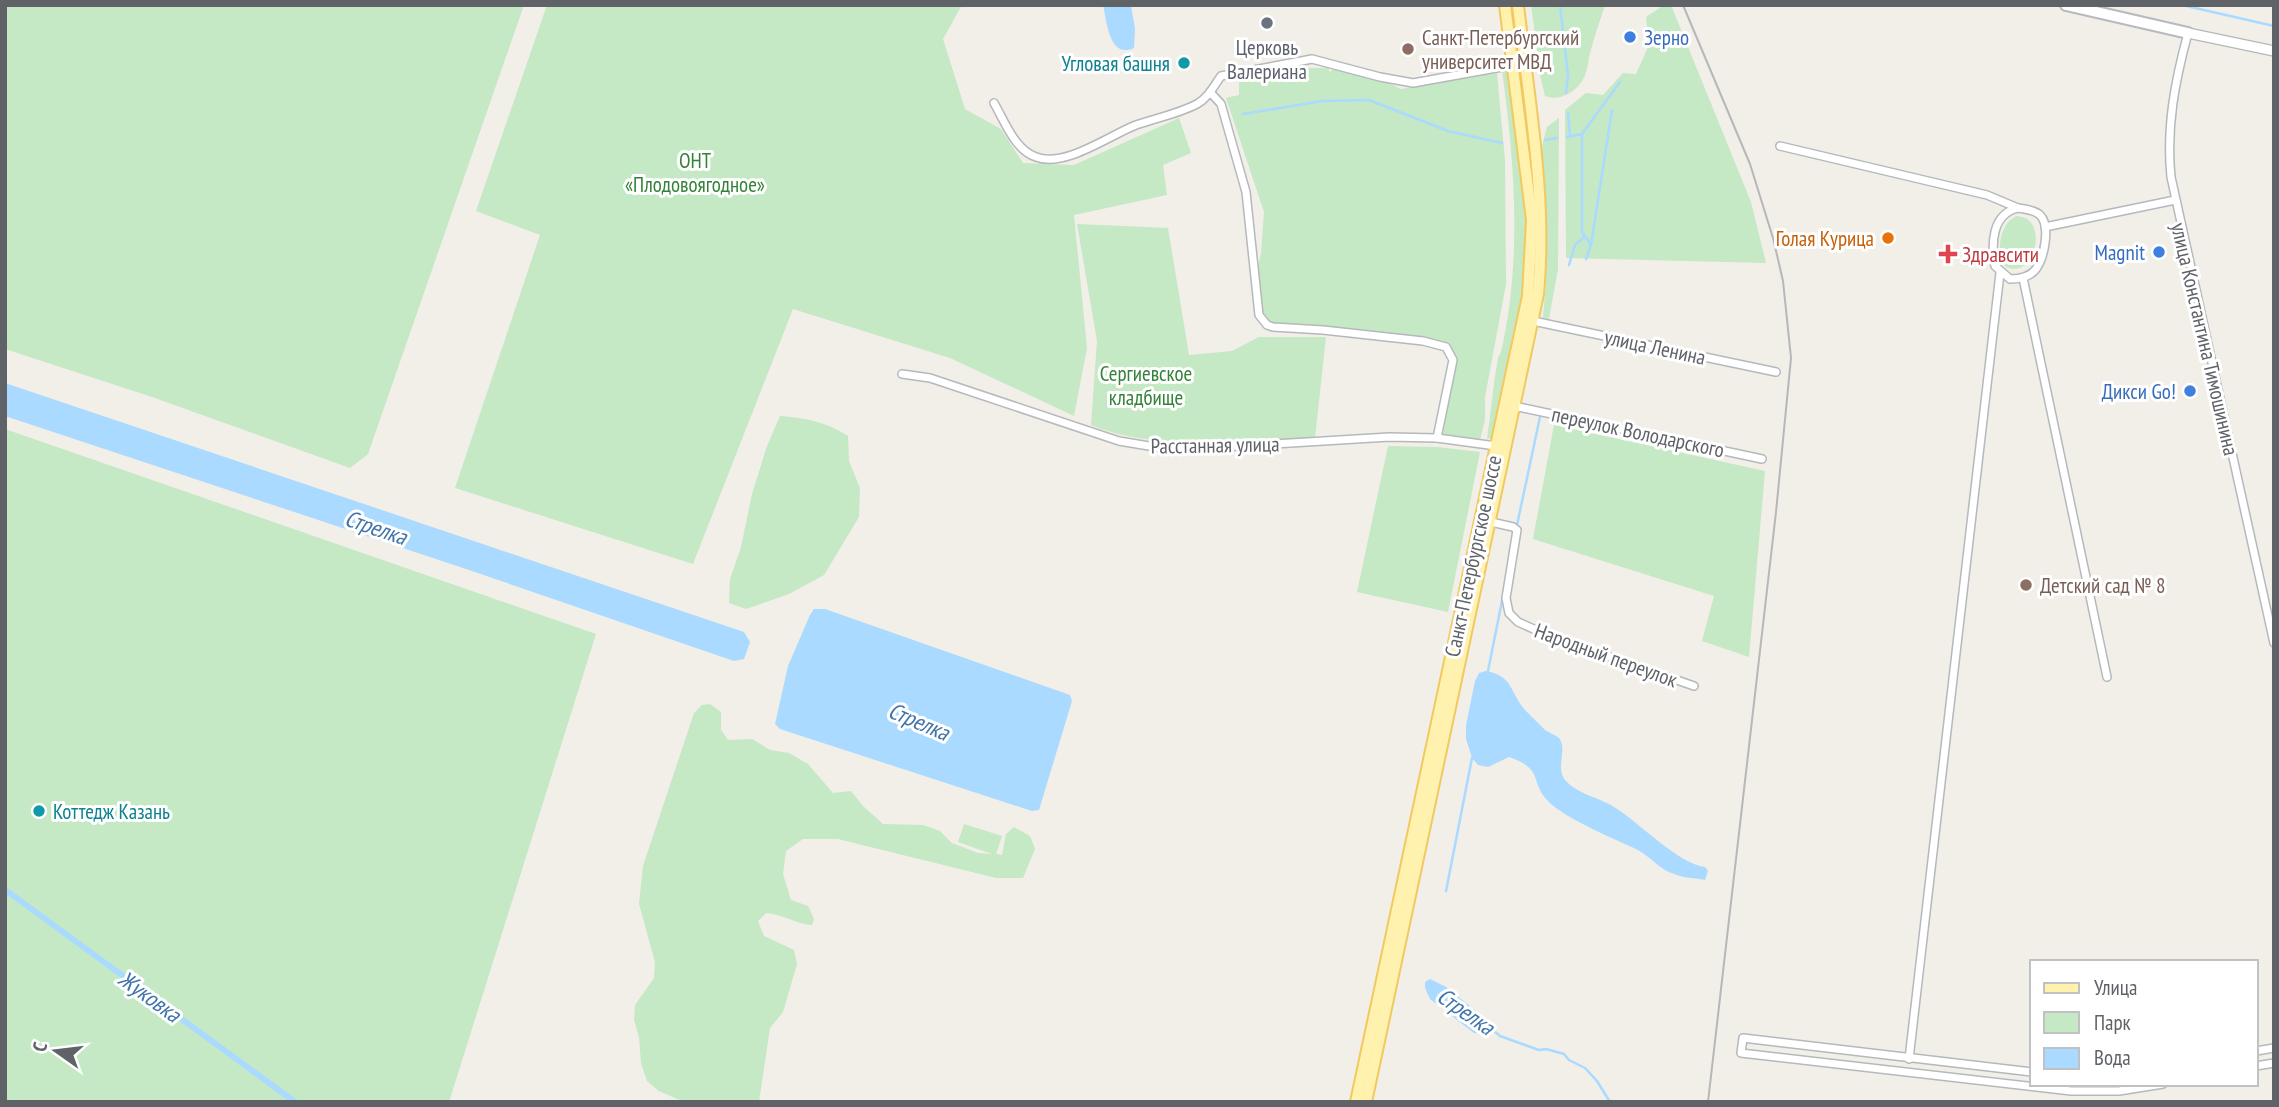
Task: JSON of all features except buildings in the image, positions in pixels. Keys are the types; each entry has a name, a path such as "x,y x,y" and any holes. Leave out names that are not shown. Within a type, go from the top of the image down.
{"main road":[{"name":"Санкт-Петербургское шоссе","path":"1356,1102 1526,307 1532,248 1530,191 1505,5"},
{"name":"Санкт-Петербургское шоссе","path":"1366,1102 1491,522 1540,275 1541,205 1518,5"},
{"path":"2066,5 2188,33"}],"street":[{"path":"2188,33 2274,51"},
{"name":"улица Константина Тимошинина","path":"2188,33 2169,128 2168,149 2175,200 2274,643"},
{"path":"994,103 1024,151 1038,158 1052,158 1089,148 1133,126 1196,105 1210,92 1221,76 1312,60 1413,83 1513,65"},
{"path":"1210,92 1221,104 1246,192 1259,315 1273,327 1423,341 1446,347 1452,360 1437,438"},
{"path":"1780,146 1987,195 2038,214 2045,227 2040,259 2035,270 2024,278 2010,279 1995,266 1993,255 1996,229 2004,213 2018,208"},
{"path":"2045,227 2175,200"},
{"path":"1909,1059 2000,273"},
{"path":"2024,278 2106,677"},
{"name":"улица Ленина","path":"1533,321 1776,372"},
{"name":"Расстанная улица","path":"902,374 930,378 1098,435 1149,447 1186,449 1389,437 1437,438 1496,446"},
{"name":"переулок Володарского","path":"1514,406 1762,459"},
{"name":"Народный переулок","path":"1491,522 1517,530 1506,598 1509,613 1518,622 1547,635 1694,687"},
{"path":"2030,1072 1743,1038 1741,1053 2071,1091 2119,1091 2150,1086"}],"green space":[{"path":"5,5 524,5 368,454 350,468 152,397 5,349"},
{"name":"ОНТ «Плодовоягодное»","path":"547,5 962,5 943,39 965,109 1001,129 1023,163 1074,165 1179,118 1191,153 1163,165 1167,195 1074,215 1087,348 1074,416 950,358 793,309 693,564 455,488 540,235 476,211"},
{"path":"1531,5 1605,5 1585,75 1574,90 1563,96 1545,96 1539,71 1549,69 1547,55 1538,56"},
{"path":"1664,5 1671,5 1751,202 1766,263 1566,258 1565,110 1586,93 1603,95 1623,73 1636,74 1649,45 1646,17"},
{"path":"1296,68 1328,68 1330,72 1335,68 1401,89 1497,73 1505,160 1506,284 1485,397 1485,420 1480,440 1443,436 1455,360 1446,342 1358,330 1278,324 1269,321 1263,314 1257,270 1264,212 1226,98 1239,95 1239,78"},
{"path":"1509,70 1525,191 1526,257 1509,361 1492,438 1487,439 1496,368 1508,318 1512,283 1513,176 1502,71"},
{"path":"1559,118 1558,269 1549,319 1543,318 1546,280 1541,150 1547,127"},
{"path":"2017,216 2027,219 2034,227 2036,237 2031,258 2024,266 2015,269 2005,266 2000,246 2003,231 2011,219"},
{"name":"Сергиевское кладбище","path":"1077,224 1168,228 1189,355 1232,351 1259,337 1326,337 1315,438 1172,442 1144,439 1091,425 1097,341"},
{"path":"780,416 816,422 848,436 849,461 860,488 859,517 824,575 789,594 746,609 729,603 730,579 741,547 752,494"},
{"path":"1554,425 1765,471 1749,657 1702,641 1714,596 1533,539"},
{"path":"5,429 596,634 449,1102 5,1102"},
{"path":"1388,446 1437,447 1480,452 1448,612 1357,592"},
{"path":"710,704 721,712 721,730 728,740 752,739 770,750 789,753 808,764 833,793 851,791 883,824 923,825 940,831 952,843 978,853 992,854 958,842 964,824 1002,836 996,854 1002,855 1006,834 1014,827 1030,836 1035,849 1023,878 996,878 838,839 803,839 786,851 783,874 791,900 808,906 814,919 812,925 766,913 758,921 764,936 794,950 797,964 783,1012 770,1028 759,1102 684,1102 659,1091 647,1081 641,1063 639,1037 634,1020 635,1005 654,978 655,962 639,904 643,866 694,713 702,705"}],"water":[{"path":"1103,5 1131,5 1135,29 1134,48 1126,50 1114,44"},
{"path":"5,383 744,632 750,642 744,659 734,661 5,416"},
{"path":"814,609 825,609 1070,695 1072,701 1039,810 1032,811 780,729 775,724 788,666"},
{"path":"1486,671 1507,681 1526,711 1545,730 1559,738 1562,747 1561,770 1565,780 1580,792 1611,805 1670,850 1694,864 1705,867 1708,871 1705,880 1669,872 1638,850 1567,815 1543,795 1528,766 1509,757 1488,767 1478,765 1472,758 1466,739 1466,725 1475,681 1479,673"},
{"name":"Жуковка","path":"5,886 300,1102 290,1102 5,893"},
{"path":"1430,979 1446,987 1491,1023 1487,1034 1474,1033 1430,999 1425,982"}],"waterway":[{"path":"1560,5 1568,76 1566,93"},
{"path":"2182,5 2274,26"},
{"path":"1567,137 1582,134 1620,82"},
{"path":"1243,114 1323,101 1369,100 1448,131 1502,143"},
{"path":"1586,259 1591,245 1612,110"},
{"path":"1568,113 1570,136"},
{"path":"1582,134 1582,232 1591,245"},
{"path":"1545,140 1557,138"},
{"path":"1569,265 1575,245 1585,236"},
{"path":"1517,525 1540,417"},
{"path":"1488,671 1503,596"},
{"path":"1446,891 1472,758"},
{"name":"Стрелка","path":"1488,1026 1500,1036 1539,1050 1564,1054 1569,1060 1585,1068 1610,1102"}],"tram line":[{"path":"1683,5 1750,164 1773,238 1783,281 1791,358 1776,512 1708,1102"}],"place":[{"name":"Церковь Валериана","path":"1267,23"},
{"name":"Зерно","path":"1630,37"},
{"name":"Санкт-Петербургский университет МВД","path":"1408,49"},
{"name":"Угловая башня","path":"1184,63"},
{"name":"Голая Курица","path":"1888,238"},
{"name":"Magnit","path":"2159,252"},
{"name":"Здравсити","path":"1948,254"},
{"name":"Дикси Go!","path":"2190,391"},
{"name":"Детский сад № 8","path":"2026,585"},
{"name":"Коттедж Казань","path":"39,811"}]}
